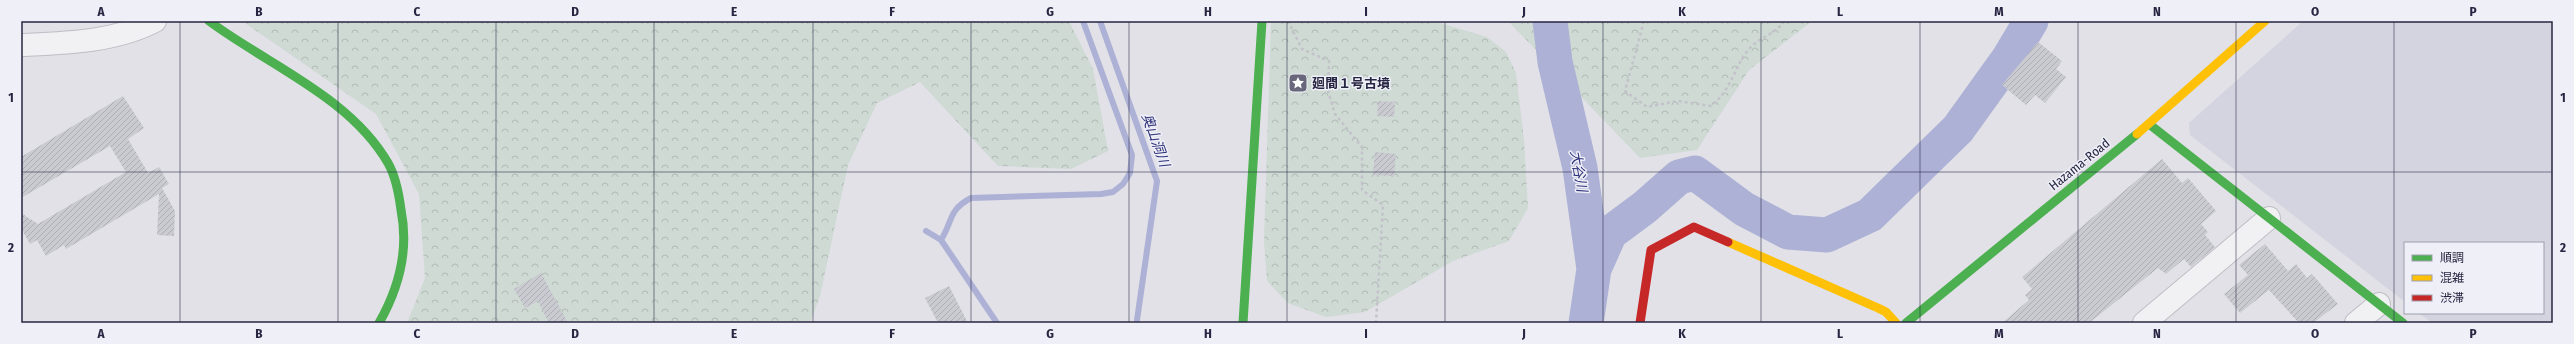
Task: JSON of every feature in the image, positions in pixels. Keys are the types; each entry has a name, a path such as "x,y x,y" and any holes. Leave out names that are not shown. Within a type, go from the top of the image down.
{"street":[{"path":"21,45 74,42 140,29 155,21"},
{"path":"209,21 236,43 330,101 354,121 374,141 389,164 405,224 404,255 397,284 384,321"},
{"path":"1243,323 1262,21"},
{"name":"Hazama-Road","path":"1907,323 2149,124 2265,21"},
{"path":"2149,124 2403,323"},
{"path":"2144,323 2269,218"},
{"path":"1640,323 1651,250 1694,227 1878,308 1886,312 1896,323"},
{"path":"2356,323 2379,304"}],"path":[{"path":"1288,21 1296,41 1302,50 1329,61 1328,91 1335,114 1362,147 1362,190 1383,205 1376,323"},
{"path":"1644,21 1625,91 1647,107 1678,101 1711,106 1720,99 1749,49 1760,39 1773,34 1784,21"}],"shaded area":[{"path":"2303,21 2553,21 2553,323 2432,323 2420,314 2544,314 2544,242 2404,242 2404,301 2190,135 2189,123"}],"green space":[{"path":"242,21 1069,21 1093,69 1108,151 1071,169 998,166 920,82 877,103 848,165 820,296 810,323 407,323 425,278 419,194 376,114"},
{"path":"1271,21 1433,21 1487,37 1506,52 1516,73 1524,140 1528,208 1509,241 1453,261 1365,312 1326,317 1288,303 1267,281 1264,241"},
{"path":"1508,21 1812,21 1749,70 1697,150 1640,158"}],"building":[{"path":"2038,42 2062,61 2056,69 2066,77 2045,103 2035,95 2026,105 2002,85"},
{"path":"123,96 144,128 128,139 148,173 159,167 169,184 162,188 175,211 174,236 157,235 159,194 66,249 64,245 46,256 37,240 30,244 21,228 21,213 38,224 126,172 110,146 21,198 21,157"},
{"path":"1378,101 1395,102 1394,117 1377,116"},
{"path":"1375,152 1396,154 1394,176 1373,175"},
{"path":"2162,159 2182,183 2188,178 2216,211 2201,224 2208,232 2205,235 2215,247 2191,267 2184,259 2166,274 2158,268 2089,323 2002,323 2029,300 2025,295 2032,289 2022,277"},
{"path":"2265,244 2288,271 2296,264 2307,278 2312,274 2338,304 2313,323 2299,323 2269,290 2240,313 2224,294 2248,275 2239,265"},
{"path":"541,273 568,323 549,323 538,301 525,308 514,289"},
{"path":"949,286 968,323 938,323 925,298"}],"waterway":[{"path":"941,240 952,216 958,207 971,198 1101,194 1113,192 1123,184 1130,173 1132,155 1083,21"},
{"name":"奥山洞川","path":"1100,21 1157,181 1137,320"},
{"name":"大谷川","path":"1550,21 1555,62 1580,168 1594,269 1586,323"},
{"path":"1594,269 1610,233 1645,207 1679,177 1695,173 1744,209 1788,232 1827,235 1870,215 1958,129 2009,58 2031,21"},
{"path":"926,231 941,240 997,323"}],"traffic: fast":[{"path":"209,21 330,101 352,119 372,140 388,163 398,192 404,240 403,254 397,282 379,323"},
{"path":"1243,323 1262,21"},
{"path":"2149,124 2403,323"},
{"path":"1906,323 2137,134"}],"traffic: slow":[{"path":"2137,134 2265,21"},
{"path":"1728,242 1878,308 1886,312 1896,323"}],"traffic: jam":[{"path":"1640,323 1651,250 1694,227 1728,242"}],"place":[{"name":"廻間１号古墳","path":"1298,83"}]}
